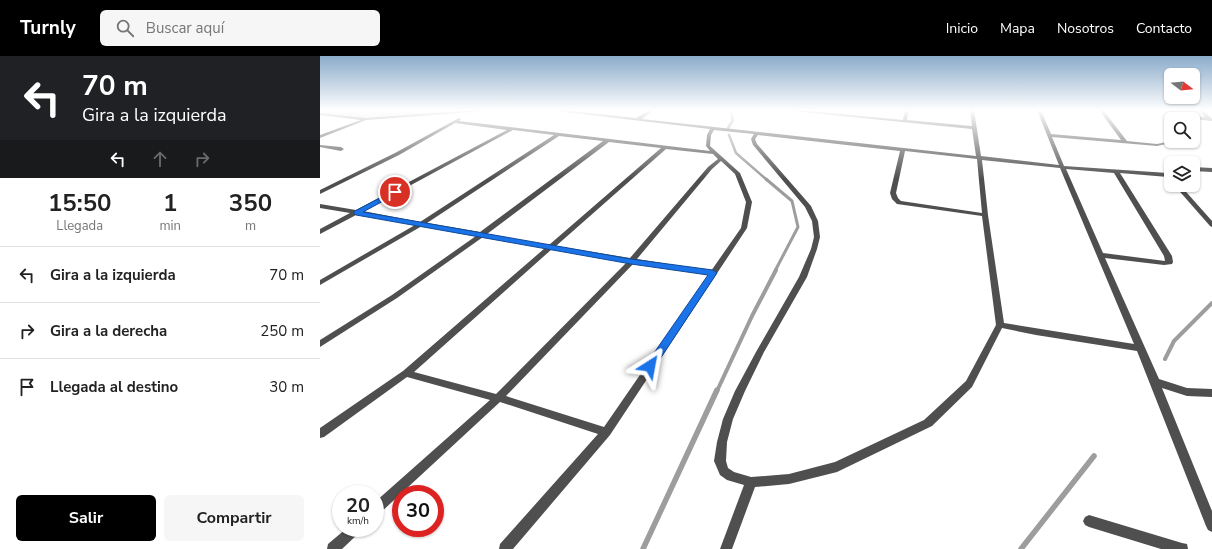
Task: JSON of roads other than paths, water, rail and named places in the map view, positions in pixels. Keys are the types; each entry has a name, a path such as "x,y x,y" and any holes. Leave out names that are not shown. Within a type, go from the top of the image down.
{"street":[{"path":"320,137 330,133"},
{"path":"320,186 427,133"},
{"path":"320,192 397,154 431,133"},
{"path":"320,232 504,133"},
{"path":"550,133 664,147 718,156"},
{"path":"505,549 606,432 744,228 749,202 737,173 708,146 710,133"},
{"path":"757,133 754,139 755,144 808,206 815,221 817,237 803,277 760,352 728,418 722,442 720,461 724,470 731,476 751,482 789,479 837,466 928,423 969,384 1000,325 975,133"},
{"path":"757,133 1062,167 1164,175"},
{"path":"1118,133 1125,142"},
{"path":"320,283 422,223 559,134"},
{"path":"1164,144 1157,145 1050,135 1062,167 1141,348 1212,526"},
{"path":"320,344 376,310 483,234 608,140"},
{"path":"320,146 341,149"},
{"path":"320,434 406,373 552,247 664,147"},
{"path":"903,149 893,193 894,199 899,203 985,215"},
{"path":"384,502 498,398 631,262 710,168 718,156"},
{"path":"1200,169 1212,170"},
{"path":"1100,255 1164,263 1169,262 1168,256 1116,171"},
{"path":"1183,192 1212,225"},
{"path":"320,206 422,223 631,262 713,273"},
{"path":"1000,325 1141,348"},
{"path":"406,373 498,398 606,432"},
{"path":"1155,382 1187,392 1212,393"},
{"path":"726,549 751,482"},
{"path":"1089,522 1182,549"},
{"path":"333,549 346,537"}],"waterway":[{"path":"729,135 736,153 767,180"},
{"path":"766,179 792,201 798,227 775,271"},
{"path":"717,391 752,316 776,270"},
{"path":"1165,359 1174,341 1212,303"},
{"path":"643,549 717,390"},
{"path":"1021,549 1094,456"}]}
